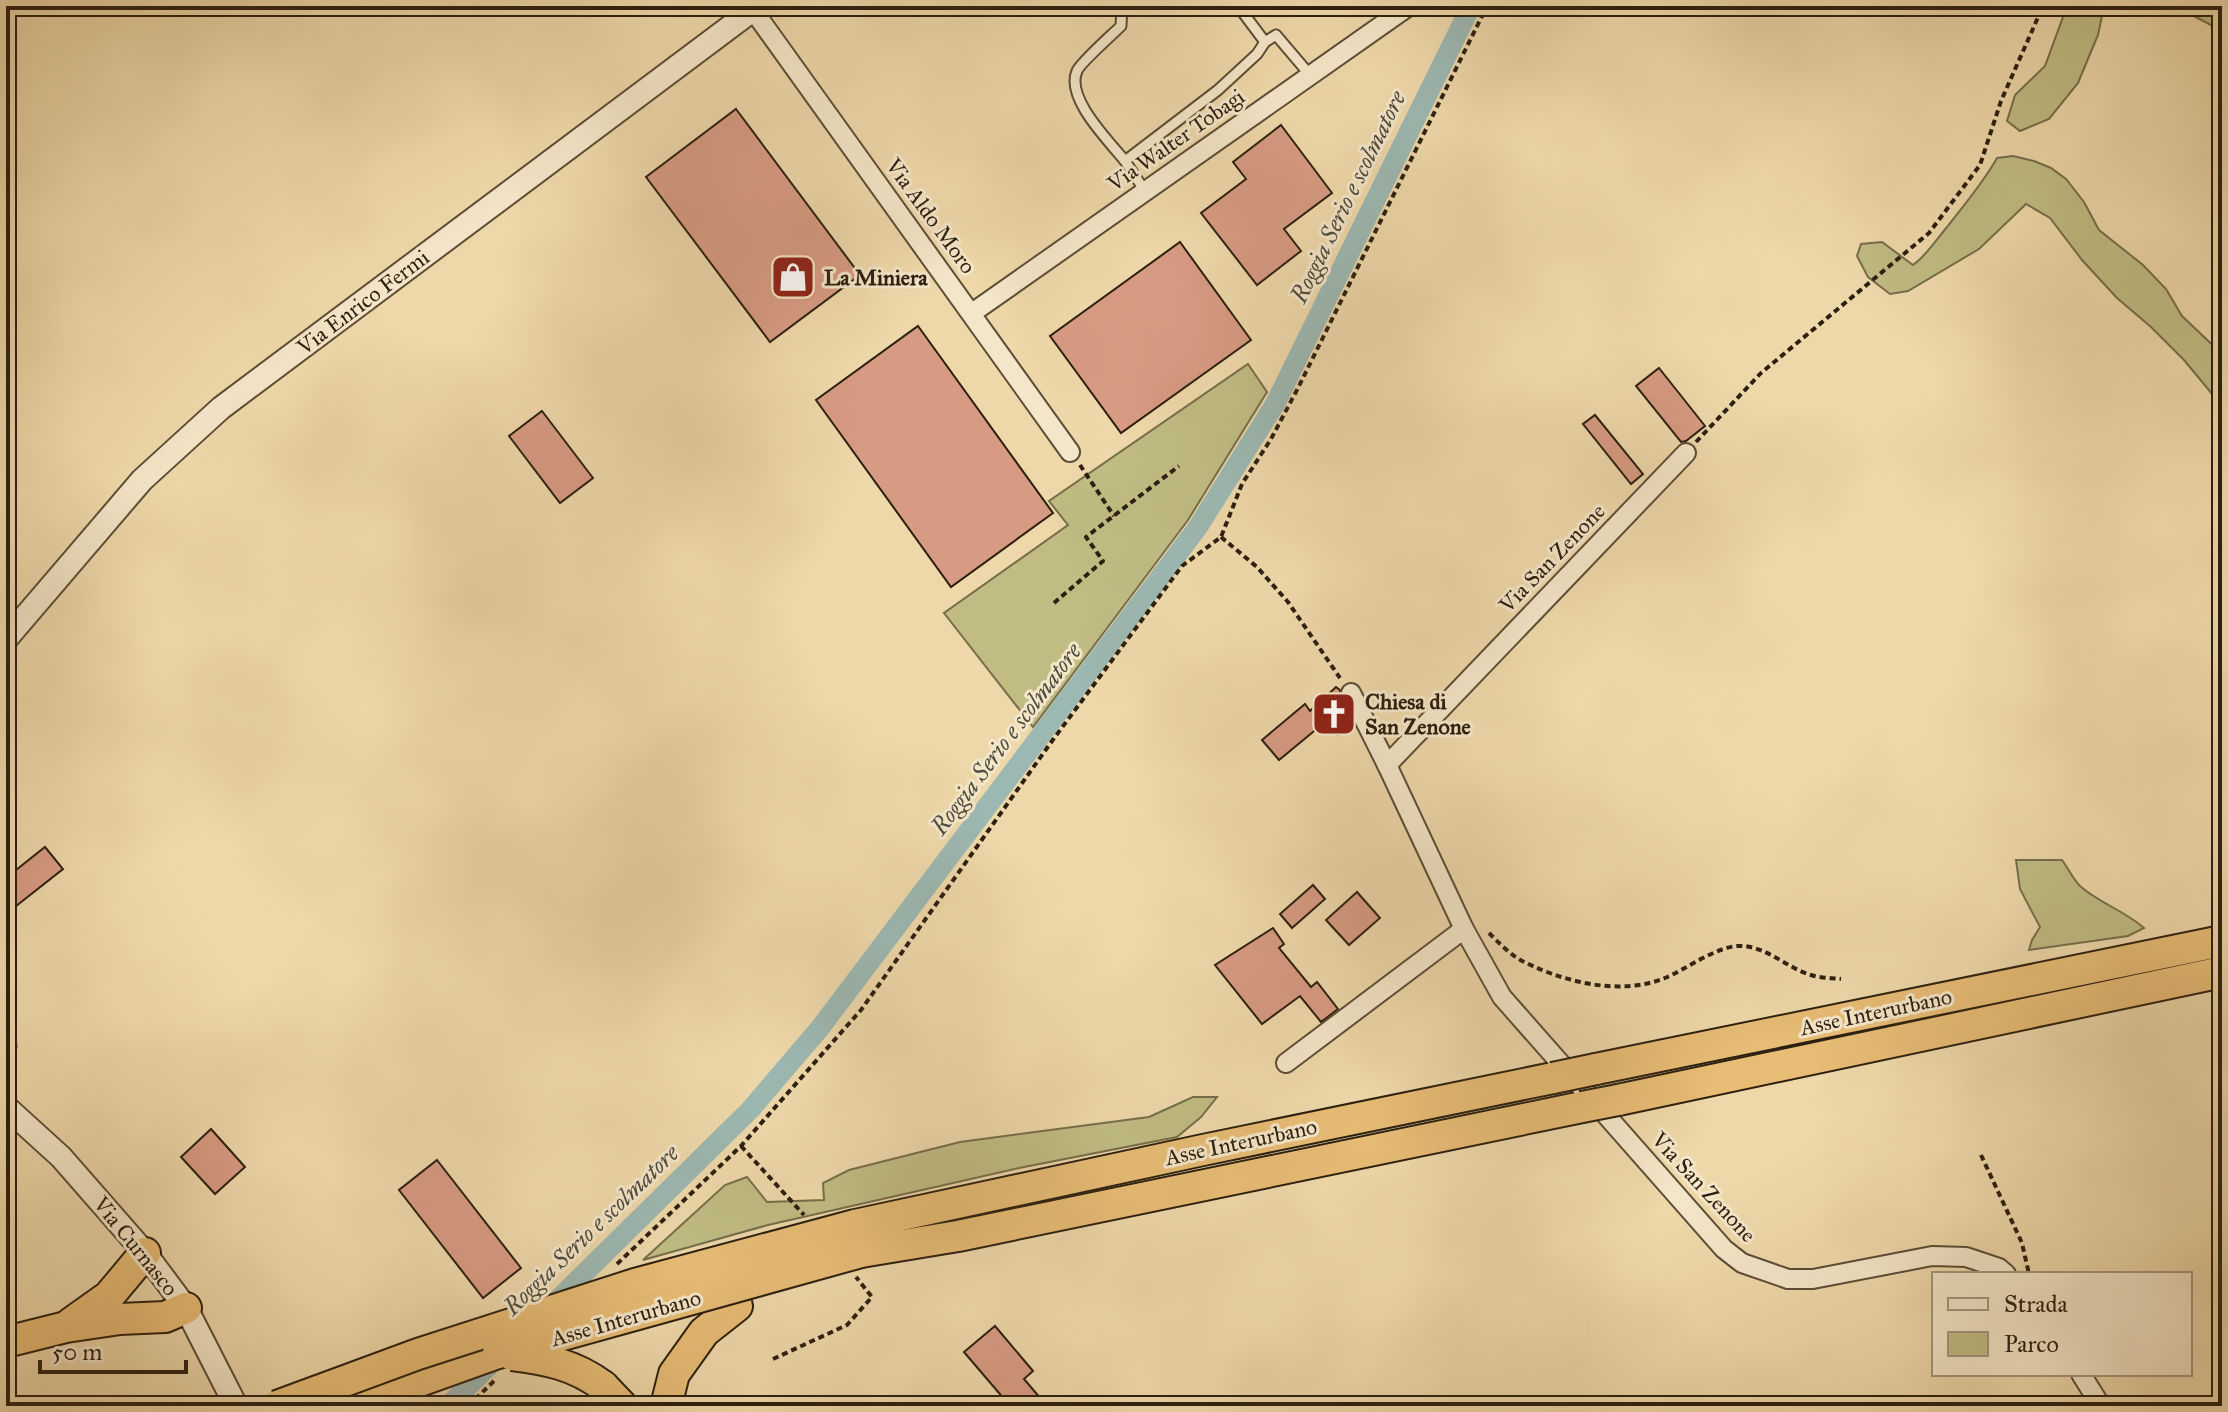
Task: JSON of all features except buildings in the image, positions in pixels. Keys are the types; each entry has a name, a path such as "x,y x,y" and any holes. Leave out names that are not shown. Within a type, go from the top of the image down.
{"highway":[{"name":"Asse Interurbano","path":"277,1406 418,1354 635,1284 858,1238 1234,1143 2222,941"},
{"name":"Asse Interurbano","path":"350,1406 500,1364 858,1238 958,1236 2222,972"},
{"path":"666,1406 674,1374 704,1332 737,1306 781,1290 858,1238"},
{"path":"66,1327 109,1296 145,1253"},
{"path":"6,1342 66,1327 120,1319 165,1317 186,1308"},
{"path":"500,1364 556,1362 586,1374 612,1396"}],"street":[{"name":"Via Walter Tobagi","path":"972,313 1409,6"},
{"name":"Via Aldo Moro","path":"755,8 1070,452"},
{"name":"Via Enrico Fermi","path":"6,639 142,480 221,408 755,8"},
{"name":"Via San Zenone","path":"1387,765 1686,453"},
{"name":"Via San Zenone","path":"1351,693 1464,929 1502,997 1724,1249 1742,1263 1788,1279 1813,1279 1932,1256 1966,1257 2004,1272"},
{"path":"1286,1063 1464,929"},
{"name":"Via Curnasco","path":"6,1107 61,1157 145,1253 186,1308 236,1406"},
{"path":"2082,1376 2101,1406"}],"lane":[{"path":"1122,6 1121,26 1077,70 1075,90 1081,104 1145,191"},
{"path":"1238,6 1265,42"},
{"path":"1125,161 1218,90 1257,54 1265,42 1276,35 1310,75"},
{"path":"6,1004 11,1046 6,1064"}],"path":[{"path":"616,1265 741,1146 861,1010 1052,741 1182,566 1221,537 1242,484 1298,388 1487,6"},
{"path":"1686,453 1761,373 1929,233 1980,165 2001,101 2043,6"},
{"path":"1070,452 1114,516"},
{"path":"1054,603 1103,561 1086,537 1179,466"},
{"path":"1221,537 1257,567 1288,602 1351,693"},
{"path":"1486,930 1517,957 1561,976 1602,987 1631,987 1663,979 1715,952 1741,945 1763,950 1810,975 1841,979"},
{"path":"1981,1155 2022,1243 2029,1272"},
{"path":"468,1406 500,1364"}],"green space":[{"path":"2067,6 2104,6 2098,35 2078,83 2049,119 2020,131 2007,121 2015,95 2045,66"},
{"path":"2175,6 2222,6 2222,43 2211,25"},
{"path":"2013,156 2051,168 2066,179 2084,202 2099,230 2143,265 2166,289 2182,316 2222,354 2222,406 2184,360 2117,298 2082,260 2050,218 2026,204 1979,249 1908,291 1890,294 1868,277 1857,256 1861,244 1882,242 1913,265 1967,202 1997,158"},
{"path":"1248,364 1267,392 1188,520 1033,727 944,613 1068,525 1049,501"},
{"path":"2016,860 2062,860 2080,886 2144,928 2128,936 2029,950 2040,927 2020,889"},
{"path":"1193,1097 1217,1097 1201,1117 1177,1137 1019,1168 768,1225 643,1260 725,1185 747,1177 767,1202 824,1200 823,1183 849,1170 960,1142 1149,1117"}],"waterway":[{"name":"Roggia Serio e scolmatore","path":"548,1309 750,1110 820,1028 1198,527 1275,404 1471,6"},
{"path":"2208,6 2222,21"},
{"name":"Roggia Serio e scolmatore","path":"448,1406 499,1356"}],"place":[{"name":"La Miniera","path":"793,277"},
{"name":"Chiesa di San Zenone","path":"1334,714"}]}
